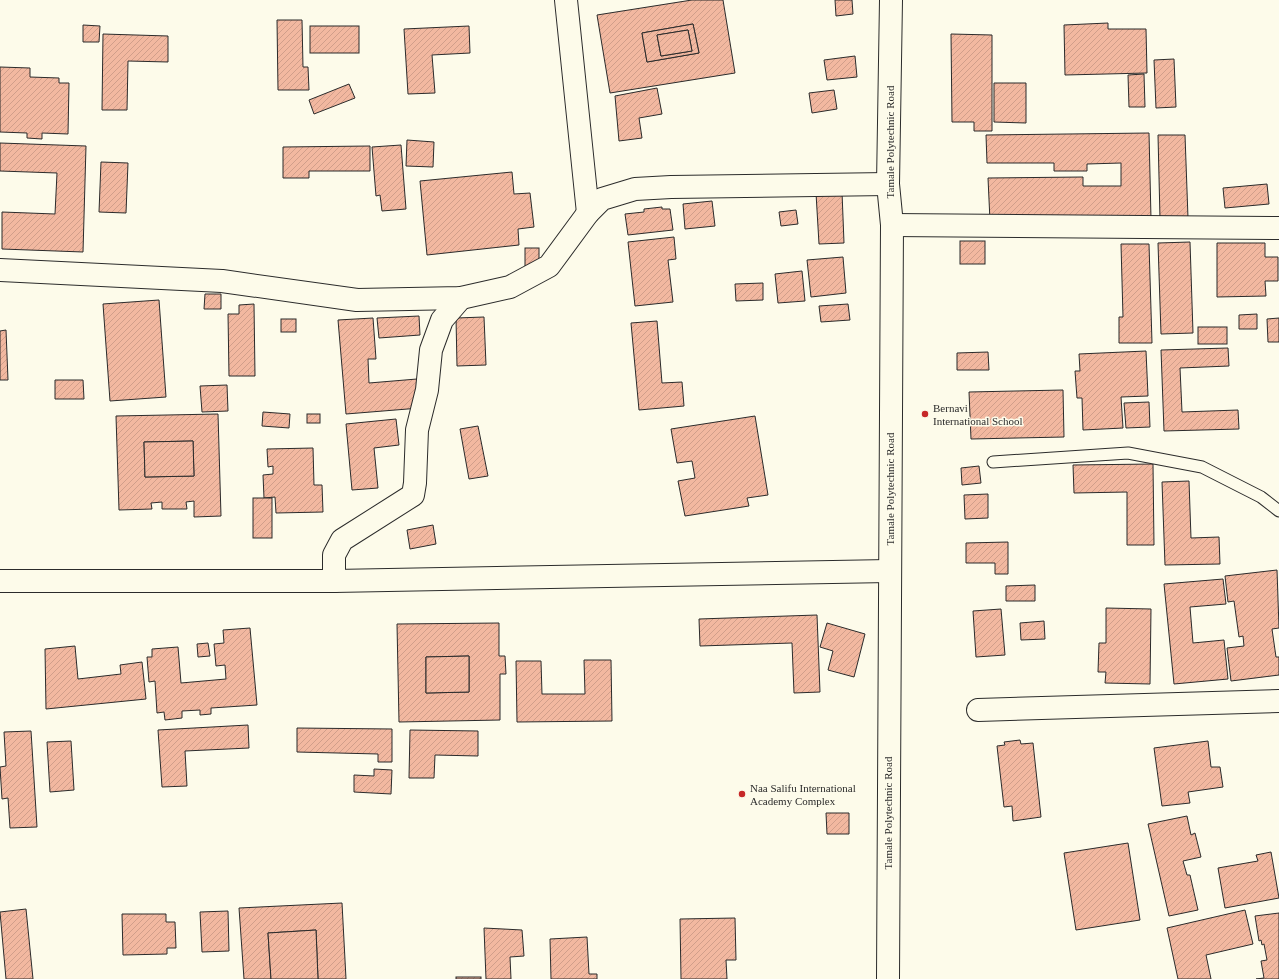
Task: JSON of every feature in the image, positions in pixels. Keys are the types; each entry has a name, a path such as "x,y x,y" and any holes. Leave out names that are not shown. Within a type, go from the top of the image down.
{"street":[{"path":"566,0 588,213"},
{"name":"Tamale Polytechnic Road","path":"888,979 892,225 888,184 891,0"},
{"path":"0,270 222,281 357,300 460,298 510,287 550,266 588,213 602,199 635,189 671,187 888,184"},
{"path":"892,225 1279,228"},
{"path":"334,581 334,554 342,540 413,495 416,483 417,430 426,390 431,350 442,320 460,298"},
{"path":"0,581 334,581 889,570"},
{"path":"978,710 1279,701"}],"lane":[{"path":"993,462 1128,453 1202,467 1261,497 1279,512"}],"building":[{"path":"692,0 723,0 735,73 610,93 597,15","holes":["693,24 699,53 647,62 642,33"]},
{"path":"835,0 852,0 853,14 836,16"},
{"path":"277,20 302,20 303,67 308,67 309,90 278,90"},
{"path":"1108,23 1108,29 1146,29 1147,73 1065,75 1064,25"},
{"path":"693,24 699,53 647,62 642,33","holes":["688,30 692,51 661,56 657,35"]},
{"path":"83,25 100,26 99,42 83,42"},
{"path":"310,26 359,26 359,53 310,53"},
{"path":"469,26 470,53 432,55 435,93 408,94 404,29"},
{"path":"688,30 692,51 661,56 657,35"},
{"path":"103,34 168,36 168,62 128,61 127,110 102,110"},
{"path":"951,34 992,35 992,131 974,131 974,122 952,122"},
{"path":"855,56 857,77 827,80 824,60"},
{"path":"1174,59 1176,107 1156,108 1154,60"},
{"path":"0,67 30,68 30,77 59,78 59,83 69,83 68,134 42,133 42,139 27,138 27,133 0,132"},
{"path":"1144,74 1145,107 1129,107 1128,75"},
{"path":"994,83 1026,83 1026,123 994,122"},
{"path":"349,84 355,98 314,114 309,100"},
{"path":"657,88 662,114 639,118 642,138 619,141 615,96"},
{"path":"834,90 837,109 812,113 809,93"},
{"path":"1149,133 1151,219 990,221 988,178 1083,177 1083,186 1121,186 1121,163 1087,164 1087,171 1054,171 1054,163 987,163 986,135"},
{"path":"1158,135 1185,135 1188,218 1160,219"},
{"path":"407,140 434,142 433,167 406,166"},
{"path":"0,143 86,146 83,252 2,249 2,212 55,214 57,173 0,171"},
{"path":"401,145 406,209 382,211 380,195 376,196 372,147"},
{"path":"370,146 370,171 309,171 309,178 283,178 283,147"},
{"path":"101,162 128,163 126,213 99,212"},
{"path":"512,172 514,194 530,193 534,227 518,229 519,245 427,255 420,181"},
{"path":"1267,184 1269,204 1225,208 1223,188"},
{"path":"842,192 844,243 819,244 816,193"},
{"path":"712,201 715,226 685,229 683,204"},
{"path":"662,207 662,209 670,209 673,230 628,235 625,214 644,212 644,209"},
{"path":"796,210 798,224 781,226 779,212"},
{"path":"674,237 676,259 668,260 673,302 635,306 628,242"},
{"path":"960,241 985,241 985,264 960,264"},
{"path":"1190,242 1193,333 1161,334 1158,243"},
{"path":"1217,243 1265,243 1265,257 1278,257 1278,281 1265,281 1266,296 1217,297"},
{"path":"1121,244 1149,244 1152,343 1119,343 1119,317 1123,317"},
{"path":"525,248 539,248 539,267 525,267"},
{"path":"843,257 846,293 811,297 807,260"},
{"path":"802,271 805,301 778,303 775,274"},
{"path":"763,283 763,300 736,301 735,284"},
{"path":"205,294 221,294 221,309 204,309"},
{"path":"159,300 166,397 110,401 103,304"},
{"path":"254,304 255,376 229,376 228,314 239,314 239,305"},
{"path":"848,304 850,320 821,322 819,306"},
{"path":"1257,314 1257,329 1239,329 1239,315"},
{"path":"419,316 420,335 379,338 377,318"},
{"path":"484,317 486,365 457,366 456,318"},
{"path":"373,318 376,359 368,359 369,383 417,379 420,408 346,414 338,320"},
{"path":"1279,318 1279,342 1268,342 1267,319"},
{"path":"281,319 296,319 296,332 281,332"},
{"path":"657,321 662,383 682,382 684,406 639,410 631,323"},
{"path":"1198,327 1227,327 1227,344 1198,344"},
{"path":"6,330 8,380 0,380 0,331"},
{"path":"1228,348 1229,366 1180,368 1182,412 1238,410 1239,429 1164,431 1161,350"},
{"path":"1146,351 1148,396 1121,397 1123,428 1083,430 1082,398 1077,398 1075,371 1080,371 1079,354"},
{"path":"988,352 989,370 957,370 957,353"},
{"path":"55,380 83,380 84,399 55,399"},
{"path":"227,385 228,411 202,412 200,386"},
{"path":"1063,390 1064,437 971,439 969,392"},
{"path":"1149,402 1150,427 1126,428 1124,403"},
{"path":"263,412 290,414 289,428 262,426"},
{"path":"218,414 221,516 194,517 194,501 186,502 187,509 162,509 162,502 151,503 152,509 119,510 116,416","holes":["193,441 194,476 145,477 144,442"]},
{"path":"307,414 320,414 320,423 307,423"},
{"path":"755,416 768,495 747,498 749,506 685,516 678,481 695,478 692,461 677,463 671,429"},
{"path":"396,419 399,445 374,448 378,488 352,490 346,424"},
{"path":"478,426 488,476 469,479 460,429"},
{"path":"193,441 194,476 145,477 144,442"},
{"path":"313,448 314,485 322,485 323,512 276,513 275,497 264,498 263,475 273,474 273,466 268,467 267,449"},
{"path":"1153,464 1154,545 1127,545 1127,492 1074,493 1073,465"},
{"path":"979,466 981,483 962,485 961,468"},
{"path":"1189,481 1191,538 1219,537 1220,564 1165,565 1162,482"},
{"path":"988,494 988,518 965,519 964,495"},
{"path":"253,498 272,498 272,538 253,538"},
{"path":"433,525 436,544 410,549 407,530"},
{"path":"1008,542 1008,574 995,574 995,563 966,563 966,543"},
{"path":"1277,570 1279,628 1272,629 1276,657 1279,657 1279,675 1231,681 1227,648 1244,646 1243,636 1239,637 1234,601 1228,602 1225,576"},
{"path":"1223,579 1226,604 1190,607 1193,643 1224,640 1228,679 1174,684 1164,584"},
{"path":"1035,585 1035,601 1006,601 1006,586"},
{"path":"1106,608 1151,609 1150,684 1105,683 1106,672 1098,672 1099,643 1106,643"},
{"path":"1001,609 1005,655 976,657 973,611"},
{"path":"817,615 820,692 794,693 792,643 700,646 699,619"},
{"path":"1044,621 1045,639 1021,640 1020,623"},
{"path":"499,623 499,656 505,656 506,674 500,674 500,720 399,722 397,624","holes":["469,656 469,692 426,693 426,657"]},
{"path":"827,623 865,634 854,677 828,670 833,651 820,647"},
{"path":"250,628 257,705 211,708 211,714 200,715 200,710 182,711 182,718 165,720 164,712 157,713 155,681 149,682 147,657 152,657 152,649 178,647 181,683 226,679 225,665 216,666 214,644 224,643 223,630"},
{"path":"208,643 210,656 198,657 197,644"},
{"path":"75,646 78,679 121,674 120,665 142,662 146,699 46,709 45,649"},
{"path":"469,656 469,692 426,693 426,657"},
{"path":"584,660 611,660 612,721 517,722 516,661 541,661 542,694 585,694"},
{"path":"248,725 249,748 185,751 187,786 162,787 158,730"},
{"path":"297,728 392,729 392,762 378,762 378,754 297,752"},
{"path":"410,730 478,731 478,756 435,755 434,778 409,778"},
{"path":"31,731 37,827 10,828 8,798 2,799 0,767 6,766 4,732"},
{"path":"1020,740 1021,744 1033,743 1041,817 1013,821 1012,806 1004,807 997,746 1005,745 1004,742"},
{"path":"71,741 74,790 50,792 47,742"},
{"path":"1208,741 1211,767 1220,767 1223,787 1188,792 1190,803 1162,806 1154,748"},
{"path":"374,769 392,770 391,794 354,792 354,775 374,776"},
{"path":"826,813 849,813 849,834 827,834"},
{"path":"1187,816 1191,835 1195,833 1201,857 1183,861 1187,875 1190,875 1198,910 1169,916 1148,824"},
{"path":"1128,843 1140,920 1076,930 1064,853"},
{"path":"1271,852 1279,898 1225,908 1218,868 1258,861 1256,855"},
{"path":"342,903 346,979 318,979 316,930 268,933 271,979 244,979 239,908"},
{"path":"26,909 33,979 6,979 0,912"},
{"path":"1245,910 1253,944 1206,955 1211,979 1178,979 1167,928"},
{"path":"228,911 229,951 202,952 200,912"},
{"path":"1279,913 1279,979 1256,979 1264,978 1261,961 1267,960 1264,944 1262,945 1261,940 1259,941 1255,916"},
{"path":"122,914 166,914 166,922 175,922 176,948 167,948 167,954 123,955"},
{"path":"735,918 736,960 726,960 727,979 681,979 680,919"},
{"path":"484,928 522,930 524,956 510,957 511,979 486,979"},
{"path":"316,930 318,979 271,979 268,933"},
{"path":"587,937 589,974 597,974 597,979 551,979 550,939"},
{"path":"456,977 481,977 481,979 456,979"}],"place":[{"name":"Bernavi International School","path":"925,414"},
{"name":"Naa Salifu International Academy Complex","path":"742,794"}]}
